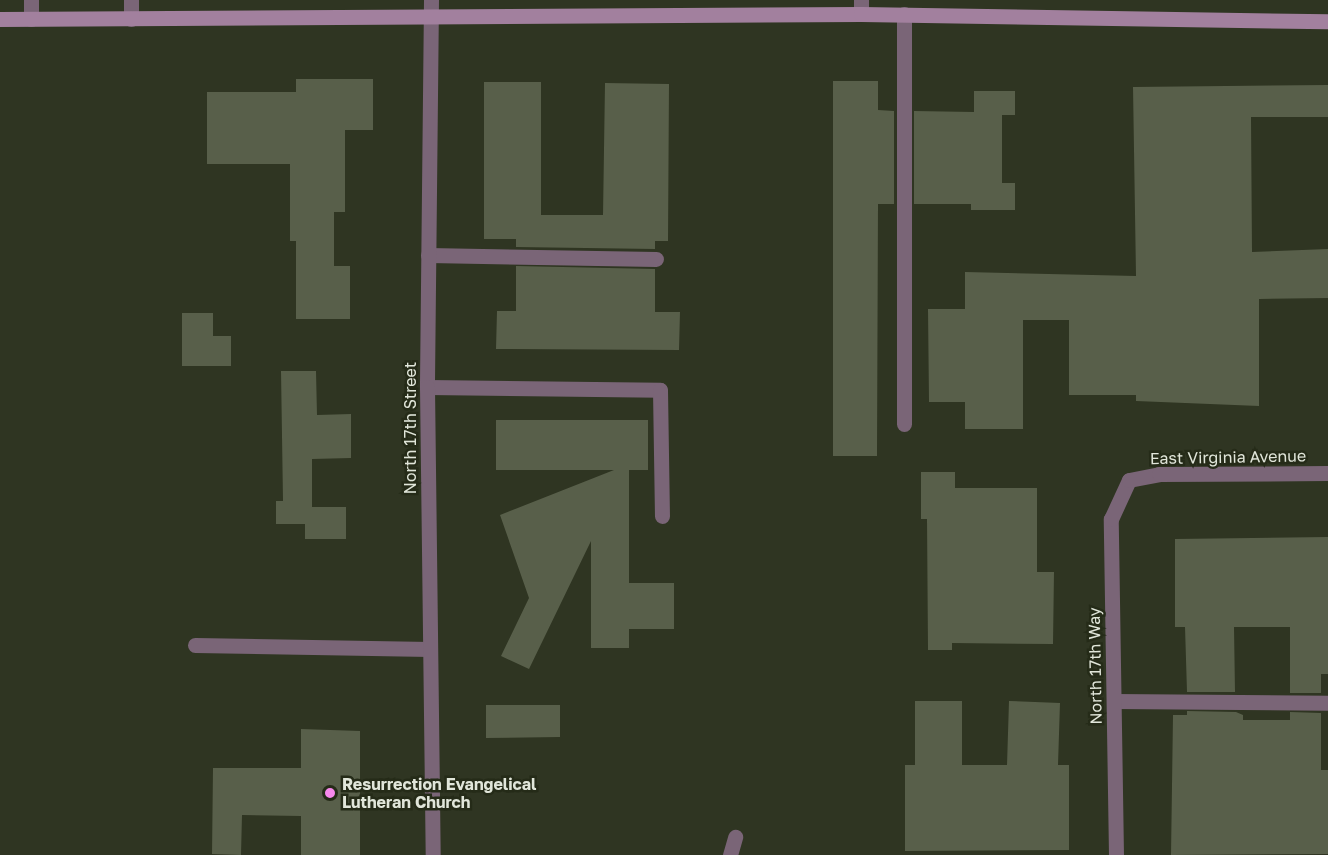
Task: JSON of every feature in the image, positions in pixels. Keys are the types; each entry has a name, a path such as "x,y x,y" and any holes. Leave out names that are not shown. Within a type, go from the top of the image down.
{"street":[{"path":"31,0 31,20"},
{"path":"131,0 131,19"},
{"name":"North 17th Street","path":"430,0 427,387 433,855"},
{"path":"0,20 430,19 861,7 904,14 1328,21"},
{"path":"904,14 904,424"},
{"path":"428,255 656,259"},
{"path":"427,387 660,390 662,516"},
{"name":"East Virginia Avenue","path":"1129,480 1159,474 1328,473"},
{"name":"North 17th Way","path":"1116,855 1111,519 1129,480"},
{"path":"195,645 430,649"},
{"path":"1114,700 1328,703"},
{"path":"730,855 735,837"}],"building":[{"path":"296,79 373,79 373,130 345,130 345,212 334,212 334,266 350,266 350,319 296,319 296,241 290,241 290,164 207,164 207,92 296,92"},
{"path":"833,81 878,81 878,110 894,111 894,204 878,204 877,456 833,456"},
{"path":"484,82 541,82 541,215 603,215 605,83 669,84 668,241 655,241 655,249 516,247 516,239 484,239"},
{"path":"1328,85 1328,117 1251,117 1252,252 1328,249 1328,298 1259,299 1259,406 1136,401 1136,395 1069,395 1069,320 1023,320 1023,429 965,429 965,402 929,402 928,309 965,309 965,272 1136,276 1133,87"},
{"path":"974,91 1015,91 1015,115 1002,115 1002,183 1015,183 1015,210 971,210 971,204 914,204 914,111 974,112"},
{"path":"516,266 655,269 655,312 680,312 679,350 496,349 497,311 516,311"},
{"path":"182,313 213,313 213,336 231,336 231,366 182,366"},
{"path":"281,371 316,371 317,415 351,414 351,458 312,459 312,507 346,507 346,539 305,539 305,524 276,524 276,501 283,501"},
{"path":"496,420 648,420 648,470 629,470 629,583 674,583 674,629 629,629 629,648 591,648 591,541 529,669 501,656 529,598 500,515 614,470 496,470"},
{"path":"921,472 955,472 955,488 1037,488 1037,572 1054,572 1053,644 952,643 952,650 928,650 927,519 921,519"},
{"path":"1328,537 1328,674 1321,674 1321,693 1290,693 1290,627 1234,627 1235,692 1187,692 1185,627 1175,627 1175,539"},
{"path":"915,701 962,701 962,765 1007,765 1009,701 1060,703 1058,765 1069,765 1069,850 905,851 905,765 915,765"},
{"path":"486,705 560,705 560,737 486,738"},
{"path":"1187,711 1236,712 1243,715 1243,720 1290,720 1290,712 1321,713 1321,770 1328,770 1328,854 1171,855 1173,715 1187,715"},
{"path":"301,729 360,731 360,855 301,855 301,816 242,815 241,855 212,854 213,768 301,768"}],"place":[{"name":"Resurrection Evangelical Lutheran Church","path":"330,793"}]}
